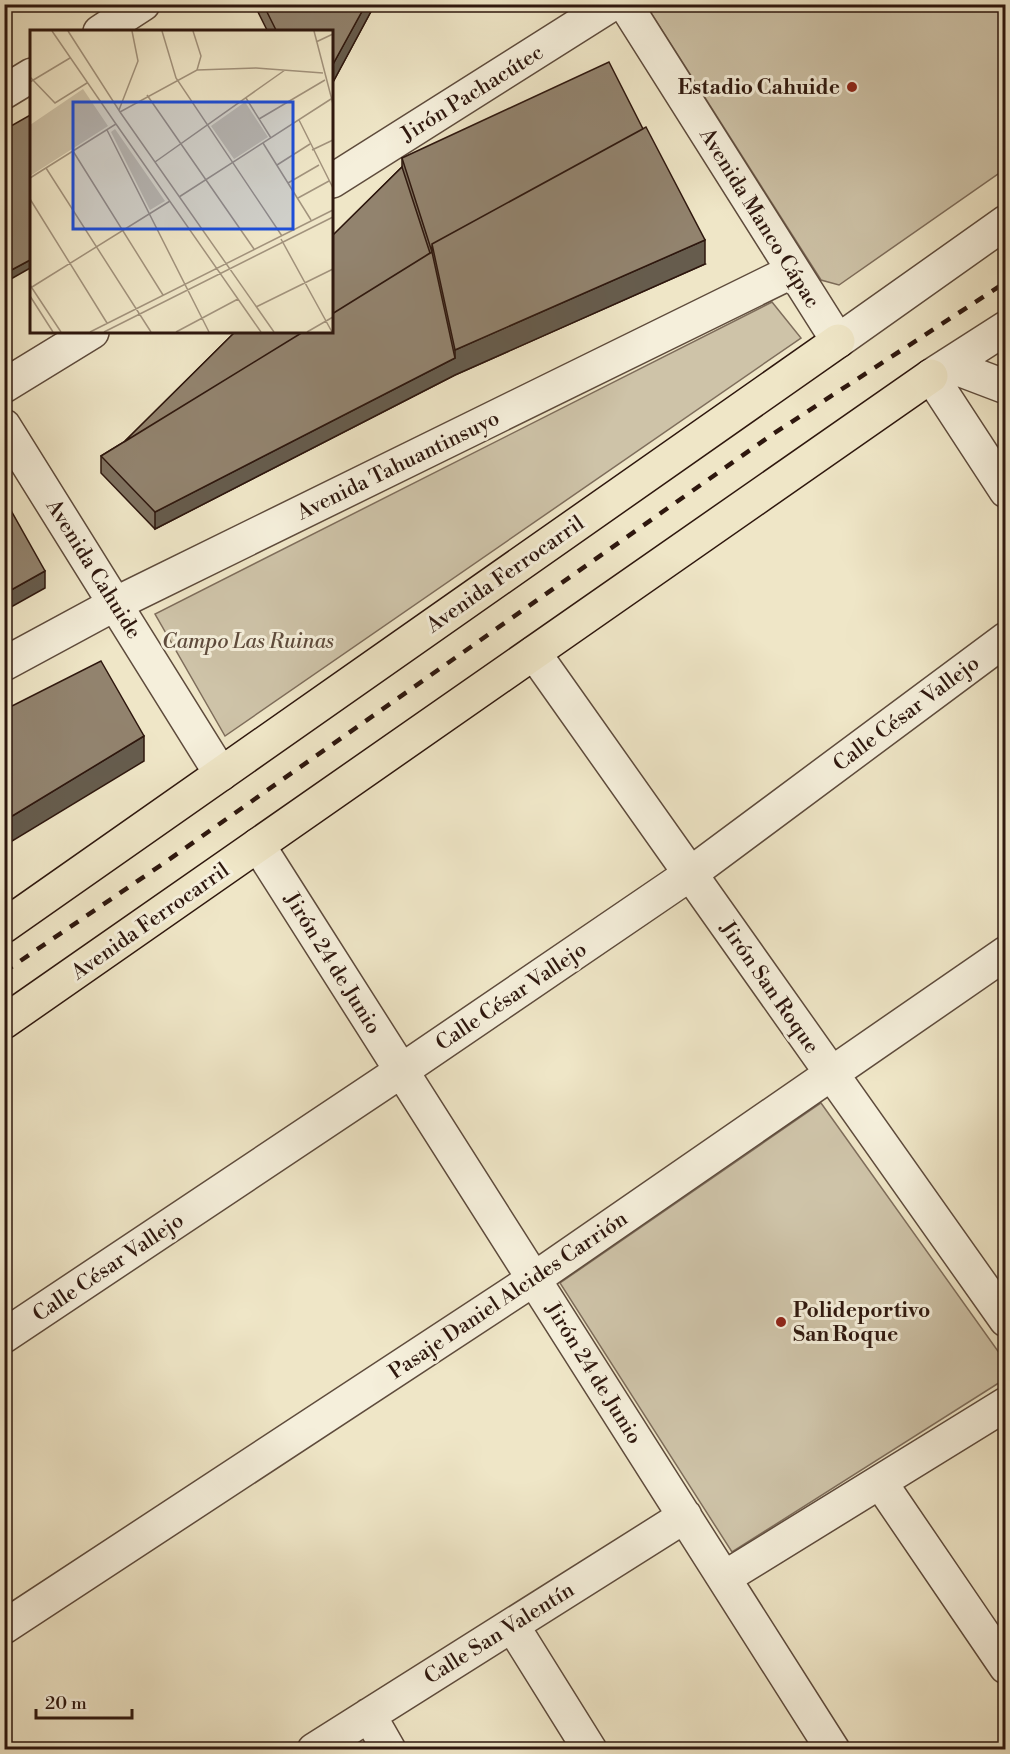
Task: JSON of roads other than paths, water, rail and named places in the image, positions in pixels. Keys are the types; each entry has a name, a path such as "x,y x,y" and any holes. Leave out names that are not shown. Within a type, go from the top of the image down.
{"main road":[{"name":"Avenida Ferrocarril","path":"4,926 838,340"},
{"name":"Avenida Ferrocarril","path":"4,1022 939,371"}],"street":[{"path":"103,30 143,4"},
{"name":"Jirón Pachacútec","path":"333,180 612,4"},
{"name":"Avenida Manco Cápac","path":"625,4 838,340"},
{"path":"4,92 30,76"},
{"name":"Avenida Ferrocarril","path":"838,340 1005,222"},
{"name":"Avenida Tahuantinsuyo","path":"4,664 115,604 793,271"},
{"name":"Avenida Ferrocarril","path":"939,371 1005,328"},
{"path":"4,386 90,333"},
{"path":"939,371 1005,387"},
{"path":"939,371 1005,491"},
{"name":"Avenida Cahuide","path":"4,426 221,774"},
{"name":"Calle César Vallejo","path":"4,1336 401,1071 690,874 1005,639"},
{"name":"Jirón San Roque","path":"534,653 1005,1320"},
{"name":"Jirón 24 de Junio","path":"258,845 833,1749"},
{"name":"Pasaje Daniel Alcides Carrión","path":"4,1627 534,1279 1005,953"},
{"path":"724,1578 1005,1404"},
{"path":"880,1482 1005,1666"},
{"name":"Calle San Valentín","path":"314,1749 685,1516"},
{"path":"512,1625 590,1749"},
{"path":"369,1715 389,1749"}],"railway":[{"path":"4,972 164,863 773,434 1006,282"}],"place":[{"name":"Estadio Cahuide","path":"852,87"},
{"name":"Polideportivo San Roque","path":"781,1322"}],"park label":[{"name":"Campo Las Ruinas","path":"248,641"}]}
